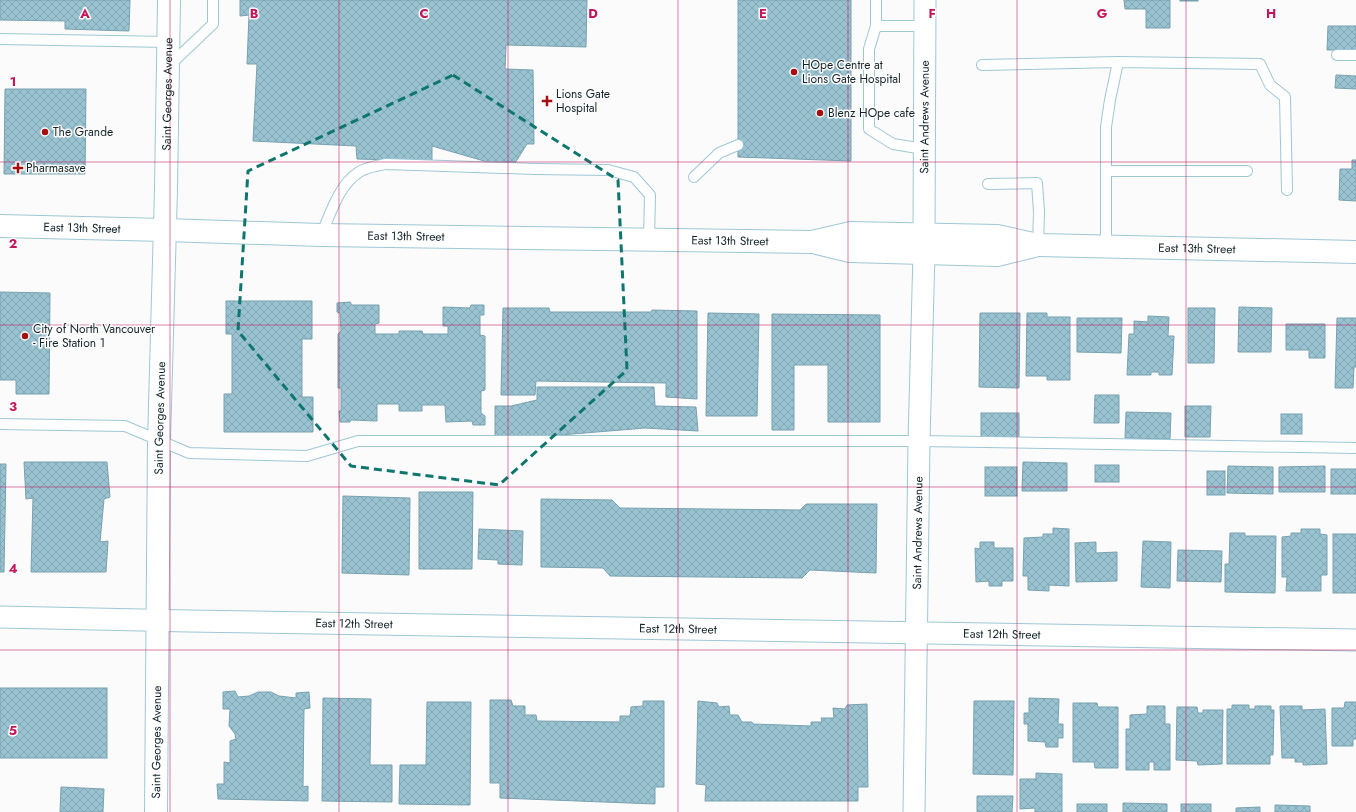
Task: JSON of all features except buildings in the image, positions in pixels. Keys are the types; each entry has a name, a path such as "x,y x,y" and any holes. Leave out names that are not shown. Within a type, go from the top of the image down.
{"street":[{"name":"Saint Georges Avenue","path":"156,812 159,441 165,230 169,0"},
{"name":"Saint Andrews Avenue","path":"914,812 919,442 924,244 925,0"},
{"name":"East 13th Street","path":"0,226 322,235 812,242 850,251 924,244 997,255 1038,245 1356,252"},
{"name":"East 12th Street","path":"0,617 1356,640"}],"lane":[{"path":"168,67 213,24 213,0"},
{"path":"876,0 876,26 869,50 869,129 893,144 924,149"},
{"path":"876,26 925,26"},
{"path":"0,39 169,42"},
{"path":"1337,55 1356,55"},
{"path":"982,65 1118,62 1260,64 1270,85 1285,97 1287,190"},
{"path":"1106,247 1106,127 1118,62"},
{"path":"694,177 719,153 738,145"},
{"path":"322,235 336,201 350,180 360,172 372,167 386,164 608,170 634,177 650,195 649,240"},
{"path":"1106,171 1247,171"},
{"path":"988,184 1037,183 1039,212 1038,245"},
{"path":"0,424 125,426 189,453 307,456 358,441 919,442 1356,448"}],"highlighted area":[{"path":"453,75 618,180 627,370 499,485 351,466 238,331 248,171"}],"place":[{"name":"HOpe Centre at Lions Gate Hospital","path":"794,72"},
{"name":"Lions Gate Hospital","path":"547,101"},
{"name":"Blenz HOpe cafe","path":"820,113"},
{"name":"The Grande","path":"45,132"},
{"name":"Pharmasave","path":"18,168"},
{"name":"City of North Vancouver - Fire Station 1","path":"25,336"}]}
